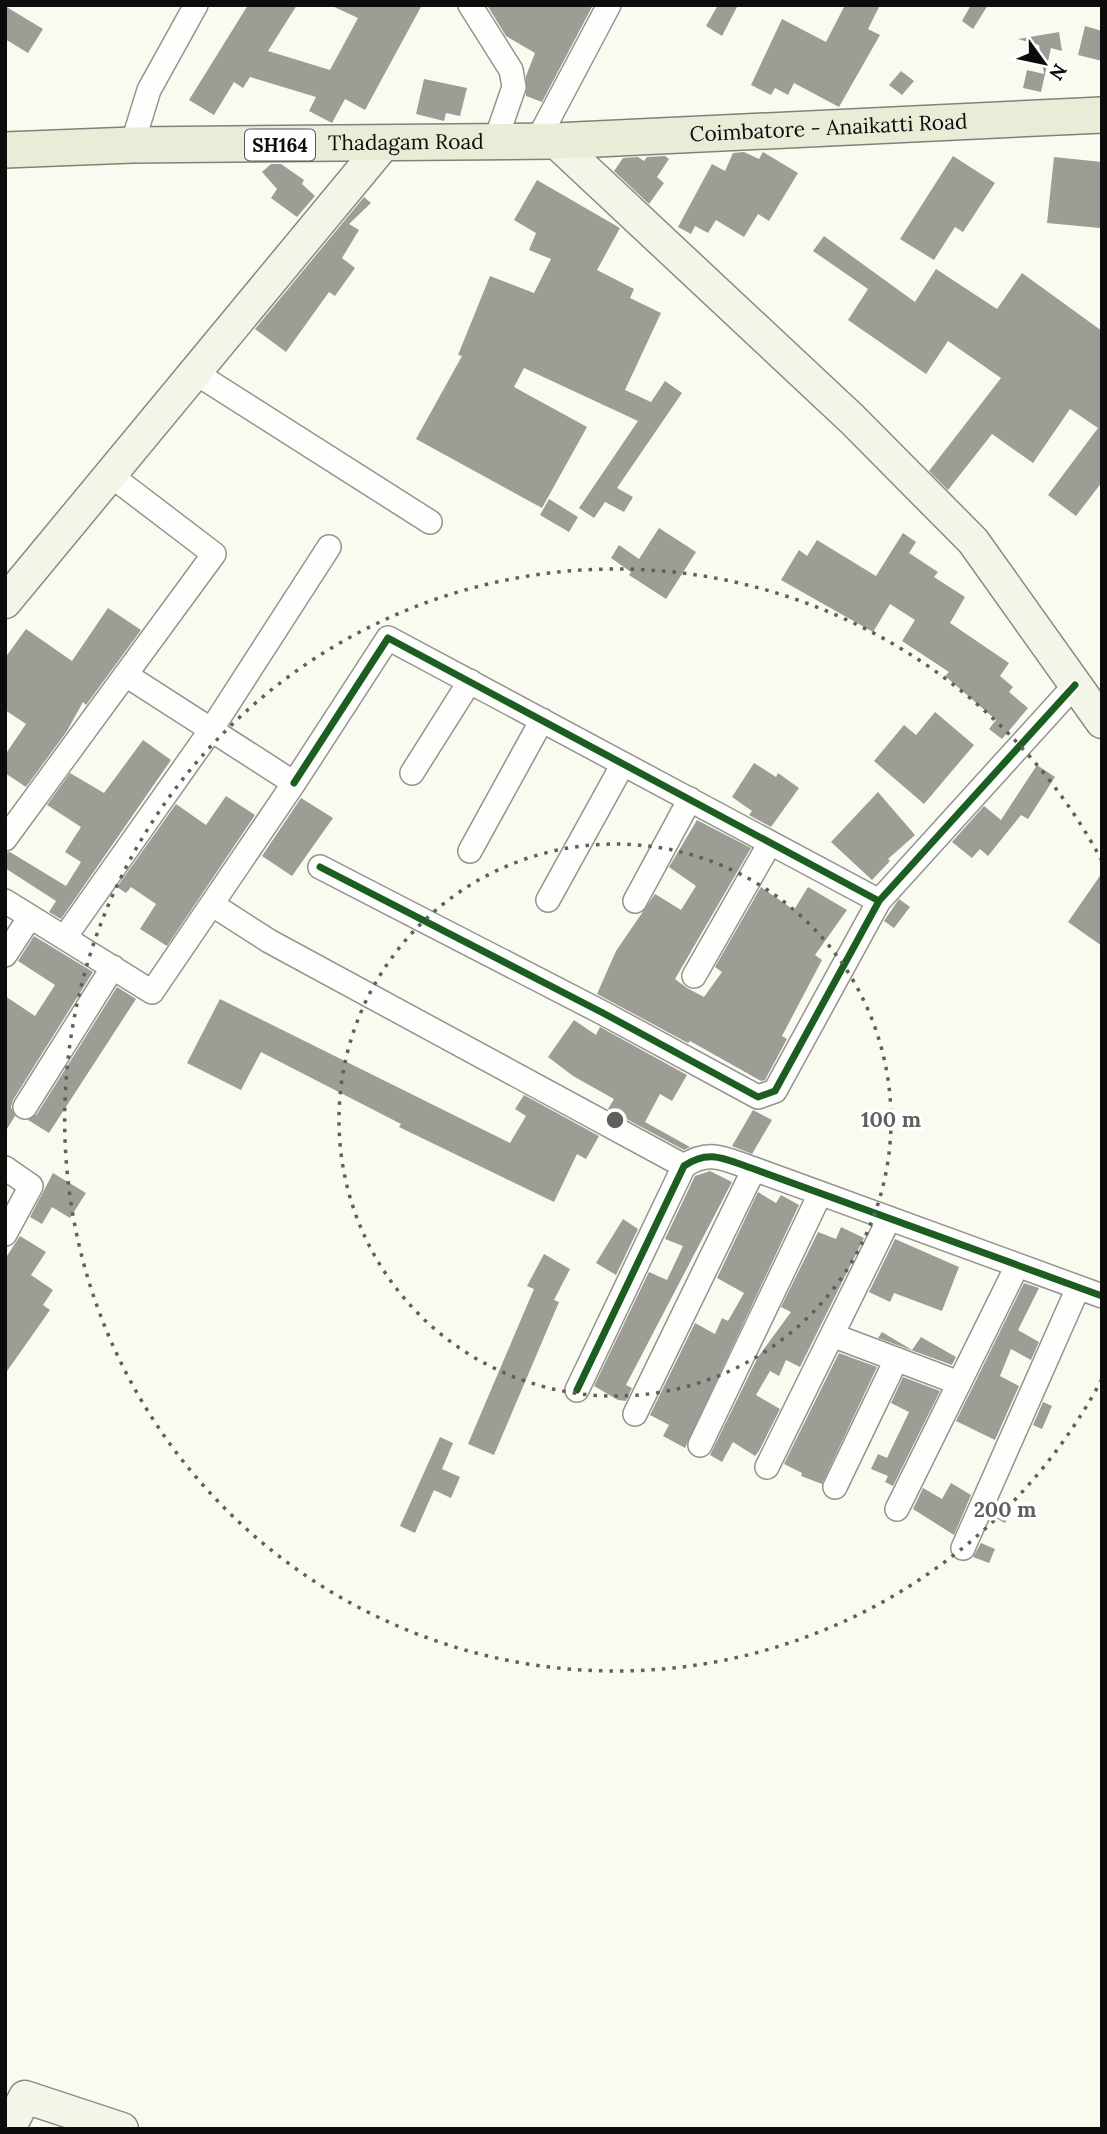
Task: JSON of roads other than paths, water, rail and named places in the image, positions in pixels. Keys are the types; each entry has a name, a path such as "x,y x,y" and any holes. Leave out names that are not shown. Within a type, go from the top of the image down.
{"main road":[{"name":"Coimbatore - Anaikatti Road","path":"546,141 1102,115"},
{"name":"Thadagam Road","path":"5,150 132,145 383,145 496,139 546,141"},
{"path":"546,141 852,419 973,541 1102,722"},
{"path":"5,602 383,145"},
{"path":"9,2129 25,2096 122,2129"}],"street":[{"path":"132,145 149,90 196,5"},
{"path":"470,5 511,70 514,87 496,139"},
{"path":"546,141 609,5"},
{"path":"194,372 430,522"},
{"path":"5,839 214,554 110,474"},
{"path":"65,937 211,730 329,547"},
{"path":"5,901 152,992 213,905 388,638 879,901"},
{"path":"125,675 294,783"},
{"path":"412,773 470,681"},
{"path":"320,867 603,1013 758,1097 775,1091 879,901 1075,685"},
{"path":"470,851 542,720"},
{"path":"548,900 623,764"},
{"path":"635,901 690,799"},
{"path":"694,976 770,843"},
{"path":"213,905 269,941 684,1166"},
{"path":"5,955 30,917"},
{"path":"25,1107 113,967"},
{"path":"577,1390 684,1166 698,1156 715,1156 754,1169 1102,1296"},
{"path":"5,1168 31,1186 5,1234"},
{"path":"635,1414 754,1169"},
{"path":"700,1445 820,1194"},
{"path":"767,1467 890,1219"},
{"path":"897,1509 1017,1266"},
{"path":"963,1548 1078,1288"},
{"path":"832,1335 959,1383"},
{"path":"835,1487 897,1360"}]}
